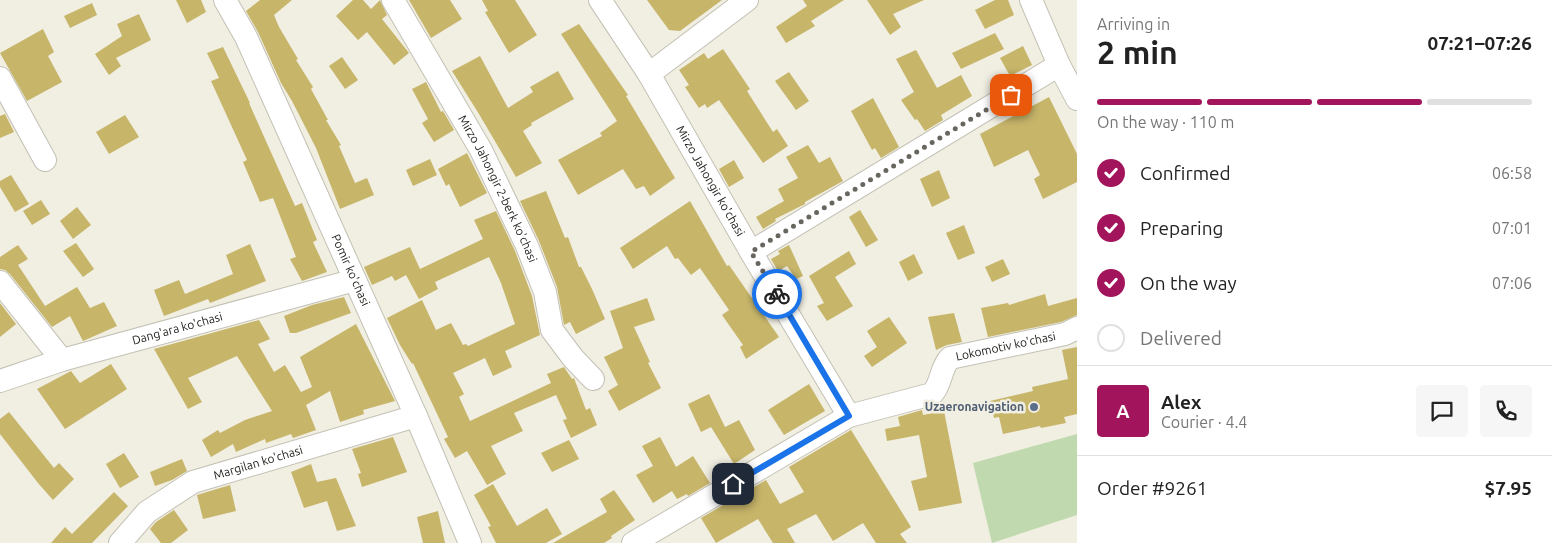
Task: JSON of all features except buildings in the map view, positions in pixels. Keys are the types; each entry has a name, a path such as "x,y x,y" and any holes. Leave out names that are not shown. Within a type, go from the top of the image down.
{"street":[{"name":"Pomir ko'chasi","path":"225,0 246,37 416,416 470,543"},
{"name":"Mirzo Jahongir 2-berk ko'chasi","path":"393,0 481,150 527,246 545,292 552,330 573,358 593,379"},
{"name":"Mirzo Jahongir ko'chasi","path":"600,0 649,74 751,252 849,416"},
{"path":"649,74 747,0"},
{"path":"1031,0 1077,99"},
{"path":"751,252 1060,65"},
{"path":"0,78 45,160"},
{"name":"Dang'ara ko'chasi","path":"0,381 62,360 355,280"},
{"path":"0,282 62,360"},
{"name":"Lokomotiv ko'chasi","path":"634,543 849,416 932,394 936,390 945,363 950,358 1065,334 1077,328"},
{"name":"Margilan ko'chasi","path":"120,543 146,512 192,482 416,416"}],"green space":[{"path":"1077,434 1077,515 992,543 973,463"}],"way so far":[{"path":"777,294 751,252 1011,95"}],"place":[{"name":"Uzaeronavigation","path":"1034,407"}],"route":[{"path":"733,484 849,416 777,294"}]}
